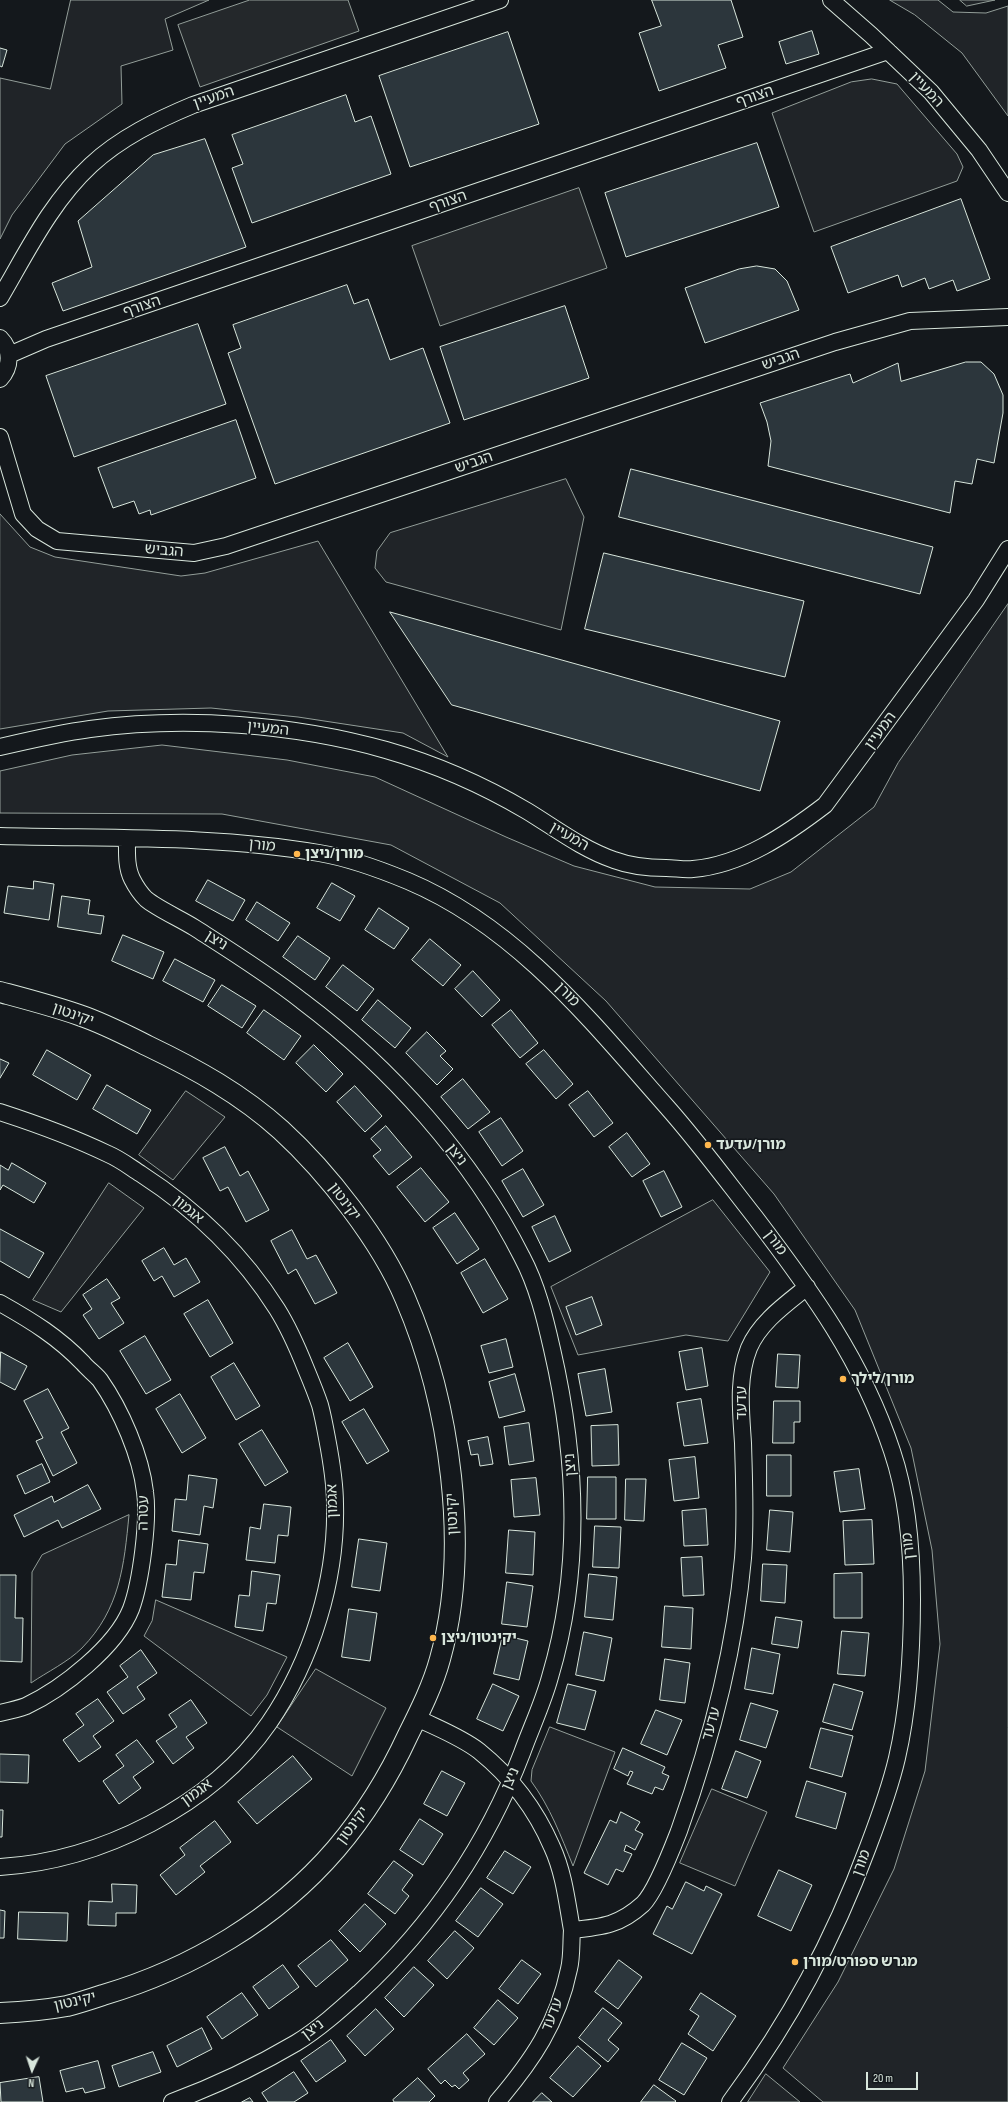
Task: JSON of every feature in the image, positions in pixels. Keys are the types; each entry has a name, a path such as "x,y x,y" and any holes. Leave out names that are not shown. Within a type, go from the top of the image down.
{"street":[{"name":"המעיין","path":"0,298 46,219 64,196 91,165 125,139 158,120 193,105 500,0"},
{"name":"המעיין","path":"831,0 931,92 978,150 1008,193"},
{"name":"הצורף","path":"9,355 54,337 888,52"},
{"name":"הגביש","path":"0,437 23,514 36,530 57,541 194,553 226,546 835,342 884,327 910,322 1008,317"},
{"path":"0,338 6,346 9,355 6,372 0,379"},
{"name":"המעיין","path":"0,747 41,737 92,728 142,725 198,723 266,728 326,735 386,750 438,766 525,810 581,845 616,861 652,868 693,869 727,861 760,847 793,829 825,805 976,600 1008,549"},
{"name":"מורן","path":"0,836 127,839 255,845 322,853 365,865 410,882 451,902 525,954 571,998 690,1133 807,1287 845,1344 870,1396 893,1453 905,1504 912,1572 912,1628 908,1693 897,1759 879,1818 848,1901 822,1956 791,2011 730,2102"},
{"name":"ניצן","path":"127,839 128,869 133,882 147,899 245,960 305,1002 366,1055 416,1105 461,1161 497,1212 524,1260 544,1316 562,1391 570,1452 573,1510 572,1560 563,1621 550,1679 511,1782 484,1835 452,1889 424,1926 383,1971 342,2009 299,2041 243,2072 172,2102"},
{"name":"יקינטון","path":"0,992 82,1016 131,1038 208,1076 246,1101 282,1132 319,1170 349,1206 384,1258 404,1295 420,1337 434,1384 446,1439 452,1493 455,1545 452,1603 440,1660 417,1718 394,1764 366,1811 344,1839 302,1884 264,1914 216,1947 163,1974 70,2005 0,2013"},
{"name":"אגמון","path":"0,1112 56,1130 111,1155 162,1188 198,1217 245,1264 278,1311 299,1353 321,1406 330,1454 335,1503 333,1547 325,1594 310,1640 290,1689 268,1725 239,1760 208,1787 164,1816 118,1840 78,1854 28,1865 0,1867"},
{"name":"עדעד","path":"497,2102 523,2072 543,2041 559,2006 570,1968 572,1930 604,1927 624,1920 645,1902 668,1860 694,1789 718,1703 734,1624 743,1558 744,1489 741,1395 743,1370 750,1347 761,1329 778,1311 807,1287"},
{"name":"עטרה","path":"0,1303 37,1323 68,1348 100,1380 118,1412 137,1454 145,1493 144,1530 140,1574 130,1610 113,1637 86,1667 54,1692 24,1707 0,1713"},
{"path":"417,1718 478,1750 511,1782 536,1817 553,1848 564,1885 572,1930"}],"shaded area":[{"path":"71,0 209,0 165,19 173,50 121,66 122,104 65,144 12,215 0,239 0,78 50,89"},
{"path":"250,0 348,0 359,31 200,87 178,25"},
{"path":"890,0 938,0 953,12 986,13 1008,6 1008,116 962,53 915,15"},
{"path":"960,0 995,0 967,6"},
{"path":"872,79 897,84 957,154 963,167 957,181 814,232 772,113 851,82"},
{"path":"579,188 607,268 440,326 412,246"},
{"path":"566,479 584,517 561,630 386,582 375,568 377,551 390,533"},
{"path":"0,514 30,547 55,557 181,576 205,573 318,541 448,757 403,733 298,717 211,708 108,711 0,729"},
{"path":"1008,604 1008,2102 823,2102 783,2068 838,1982 894,1869 925,1771 940,1644 932,1550 911,1448 855,1310 774,1194 606,1001 500,903 391,845 222,814 0,813 0,771 72,755 162,745 287,760 375,777 506,837 574,866 655,887 750,889 791,872 874,807 898,763"},
{"path":"186,1091 225,1117 173,1180 139,1155"},
{"path":"109,1183 144,1208 61,1312 33,1300"},
{"path":"713,1200 770,1272 728,1341 686,1335 578,1355 551,1287"},
{"path":"129,1515 122,1569 118,1586 105,1618 82,1648 64,1662 31,1683 32,1572 42,1555"},
{"path":"156,1600 287,1657 267,1695 251,1716 144,1636 152,1621"},
{"path":"316,1669 386,1708 352,1776 277,1727"},
{"path":"550,1727 615,1752 573,1866 549,1811 531,1781 532,1770"},
{"path":"712,1789 767,1812 735,1886 680,1863"},
{"path":"766,2074 800,2102 748,2102"}],"building":[{"path":"652,0 731,0 743,37 718,45 726,68 659,91 639,33 661,26"},
{"path":"812,31 819,54 786,64 779,42"},
{"path":"508,32 539,124 410,167 379,76"},
{"path":"0,48 7,50 2,67 0,66"},
{"path":"346,95 355,122 371,116 391,174 252,223 232,168 243,164 232,135"},
{"path":"205,139 246,247 63,311 52,283 92,267 78,221 153,155"},
{"path":"757,143 779,207 626,257 605,193"},
{"path":"961,199 990,279 957,291 953,280 929,289 925,278 902,287 898,275 848,293 831,247"},
{"path":"757,266 775,269 787,281 799,310 705,343 685,288 739,269"},
{"path":"347,285 354,304 368,299 390,360 423,348 450,423 275,484 228,353 241,348 233,325"},
{"path":"565,306 589,378 464,420 440,347"},
{"path":"198,324 226,404 74,457 46,376"},
{"path":"966,362 981,362 994,374 1003,395 1003,413 994,463 977,459 972,484 955,481 950,513 768,466 771,441 767,422 760,403 850,374 853,383 898,363 901,381"},
{"path":"236,420 256,478 151,515 150,510 139,514 134,501 113,508 98,468"},
{"path":"631,469 933,547 920,594 619,517"},
{"path":"604,553 804,601 785,677 585,629"},
{"path":"390,612 780,721 760,791 452,705"},
{"path":"208,880 245,900 233,921 196,901"},
{"path":"34,881 54,884 49,920 4,913 8,886 33,889"},
{"path":"332,883 355,896 340,921 317,908"},
{"path":"62,896 90,900 88,914 104,916 101,934 58,927"},
{"path":"257,902 290,923 278,941 246,920"},
{"path":"379,908 409,928 394,949 365,930"},
{"path":"123,935 164,952 153,979 112,961"},
{"path":"298,936 330,958 315,980 283,957"},
{"path":"430,939 461,965 443,986 412,960"},
{"path":"175,959 215,980 203,1002 163,981"},
{"path":"343,965 374,989 357,1011 326,987"},
{"path":"473,971 500,1000 482,1017 455,989"},
{"path":"222,985 256,1006 242,1028 208,1006"},
{"path":"378,1000 411,1028 395,1048 362,1020"},
{"path":"264,1010 301,1036 284,1060 247,1033"},
{"path":"511,1010 538,1043 520,1058 492,1025"},
{"path":"427,1032 446,1051 440,1056 453,1069 437,1085 406,1053"},
{"path":"314,1045 343,1074 326,1092 296,1063"},
{"path":"47,1050 91,1075 77,1100 33,1075"},
{"path":"544,1050 573,1084 556,1099 526,1064"},
{"path":"0,1059 9,1063 0,1078"},
{"path":"463,1079 490,1112 468,1129 441,1097"},
{"path":"107,1085 151,1110 137,1134 93,1109"},
{"path":"355,1086 382,1116 365,1132 337,1102"},
{"path":"588,1091 613,1123 594,1137 569,1105"},
{"path":"501,1118 523,1151 502,1166 479,1132"},
{"path":"386,1126 412,1157 389,1175 373,1156 381,1150 371,1139"},
{"path":"627,1133 650,1164 632,1177 609,1147"},
{"path":"225,1147 240,1176 248,1171 269,1210 246,1222 228,1187 220,1191 203,1158"},
{"path":"12,1163 46,1183 34,1203 3,1185 0,1190 0,1165 8,1170"},
{"path":"421,1168 449,1202 425,1222 397,1187"},
{"path":"523,1169 544,1205 523,1217 502,1181"},
{"path":"664,1171 682,1207 661,1217 643,1181"},
{"path":"455,1213 479,1249 457,1264 433,1228"},
{"path":"555,1216 571,1251 549,1262 532,1227"},
{"path":"0,1229 44,1253 29,1278 0,1261"},
{"path":"292,1230 307,1259 316,1255 337,1293 315,1304 296,1269 288,1274 271,1241"},
{"path":"164,1248 174,1265 186,1258 200,1282 174,1297 162,1276 154,1281 142,1261"},
{"path":"485,1259 508,1299 483,1313 461,1273"},
{"path":"107,1279 120,1298 111,1303 124,1323 99,1339 83,1315 92,1309 83,1295"},
{"path":"592,1297 602,1325 576,1335 566,1307"},
{"path":"208,1300 233,1343 210,1357 184,1314"},
{"path":"145,1336 171,1380 146,1394 120,1351"},
{"path":"506,1339 513,1367 489,1373 481,1346"},
{"path":"348,1343 373,1387 350,1401 324,1358"},
{"path":"702,1348 708,1386 686,1390 679,1352"},
{"path":"1,1352 27,1366 15,1390 0,1382"},
{"path":"778,1354 800,1355 798,1388 776,1387"},
{"path":"234,1363 260,1406 236,1420 211,1377"},
{"path":"605,1369 612,1412 586,1416 578,1374"},
{"path":"515,1374 525,1411 499,1418 489,1382"},
{"path":"48,1389 69,1428 61,1432 77,1463 53,1476 36,1441 43,1438 24,1401"},
{"path":"180,1394 206,1438 182,1453 156,1409"},
{"path":"701,1399 708,1443 684,1446 677,1403"},
{"path":"774,1401 800,1401 800,1422 794,1422 794,1443 773,1443"},
{"path":"364,1409 389,1451 367,1464 342,1422"},
{"path":"529,1423 534,1461 509,1465 504,1427"},
{"path":"618,1425 619,1465 592,1466 591,1426"},
{"path":"262,1430 288,1472 265,1486 239,1444"},
{"path":"488,1437 493,1464 480,1466 478,1454 471,1455 468,1441"},
{"path":"767,1455 791,1455 791,1496 767,1496"},
{"path":"695,1457 699,1498 674,1501 669,1460"},
{"path":"42,1464 50,1482 25,1494 17,1476"},
{"path":"859,1469 865,1509 840,1512 834,1472"},
{"path":"189,1475 217,1479 213,1508 204,1506 200,1535 172,1531 175,1499 186,1500"},
{"path":"588,1477 616,1477 616,1519 587,1519"},
{"path":"536,1478 540,1515 514,1517 511,1480"},
{"path":"626,1479 646,1479 644,1521 625,1520"},
{"path":"88,1485 101,1509 62,1528 58,1520 24,1537 14,1515 52,1496 54,1502"},
{"path":"264,1504 291,1507 288,1536 278,1535 275,1563 246,1560 250,1527 260,1529"},
{"path":"706,1509 708,1545 684,1546 682,1511"},
{"path":"770,1510 793,1512 790,1552 767,1550"},
{"path":"872,1520 874,1564 845,1565 843,1521"},
{"path":"595,1526 621,1527 619,1568 593,1567"},
{"path":"509,1530 535,1532 533,1575 506,1573"},
{"path":"359,1539 387,1543 380,1591 352,1587"},
{"path":"179,1540 208,1544 204,1573 194,1572 191,1600 162,1597 166,1564 176,1565"},
{"path":"702,1557 704,1595 683,1596 681,1558"},
{"path":"763,1564 787,1565 785,1603 761,1601"},
{"path":"252,1571 280,1575 276,1604 267,1603 263,1631 235,1627 239,1595 249,1596"},
{"path":"862,1573 862,1618 834,1618 834,1574"},
{"path":"589,1574 617,1577 613,1620 585,1617"},
{"path":"0,1575 16,1575 15,1618 23,1618 22,1662 0,1661"},
{"path":"507,1582 533,1586 527,1627 502,1624"},
{"path":"665,1606 693,1608 691,1649 662,1647"},
{"path":"349,1609 377,1613 370,1661 342,1657"},
{"path":"776,1617 802,1621 798,1648 772,1644"},
{"path":"842,1631 869,1633 865,1676 838,1674"},
{"path":"584,1632 612,1638 604,1681 576,1675"},
{"path":"503,1635 528,1641 519,1680 494,1674"},
{"path":"752,1648 780,1654 773,1694 745,1689"},
{"path":"141,1650 157,1673 137,1687 145,1699 123,1714 107,1692 128,1677 120,1666"},
{"path":"665,1659 690,1663 685,1703 660,1700"},
{"path":"493,1684 519,1696 503,1731 477,1719"},
{"path":"568,1684 596,1691 585,1730 557,1723"},
{"path":"834,1684 863,1692 852,1730 823,1722"},
{"path":"98,1699 114,1721 93,1736 101,1747 79,1762 63,1740 84,1725 76,1714"},
{"path":"191,1700 207,1723 186,1737 194,1748 173,1764 156,1741 177,1727 169,1715"},
{"path":"751,1703 778,1711 766,1748 740,1740"},
{"path":"656,1710 682,1720 667,1755 641,1744"},
{"path":"821,1728 853,1736 842,1777 810,1768"},
{"path":"137,1740 154,1762 133,1777 141,1788 119,1804 103,1781 124,1766 116,1755"},
{"path":"623,1748 665,1767 662,1773 669,1776 663,1790 655,1787 652,1794 627,1784 633,1772 630,1771 628,1776 614,1769"},
{"path":"736,1751 761,1761 747,1798 722,1789"},
{"path":"0,1754 29,1755 28,1783 0,1782"},
{"path":"293,1756 312,1779 257,1824 238,1802"},
{"path":"442,1771 465,1783 447,1816 424,1804"},
{"path":"807,1781 846,1793 836,1829 796,1817"},
{"path":"0,1810 3,1810 2,1837 0,1837"},
{"path":"621,1812 640,1822 635,1830 643,1834 635,1850 626,1845 624,1851 632,1854 623,1872 616,1869 608,1885 584,1873 610,1820 616,1823"},
{"path":"420,1819 443,1834 423,1865 400,1850"},
{"path":"215,1821 231,1842 200,1866 205,1872 176,1895 160,1875 185,1855 180,1848"},
{"path":"505,1851 531,1867 513,1894 487,1878"},
{"path":"394,1861 413,1875 402,1890 409,1896 395,1914 368,1894"},
{"path":"779,1870 812,1885 791,1931 758,1916"},
{"path":"686,1882 704,1891 706,1886 722,1894 692,1954 653,1934 667,1906 672,1909"},
{"path":"112,1884 137,1885 136,1913 116,1913 116,1926 88,1925 89,1901 112,1902"},
{"path":"481,1888 503,1904 478,1937 456,1921"},
{"path":"365,1904 386,1924 360,1952 339,1931"},
{"path":"0,1910 5,1911 4,1938 0,1938"},
{"path":"19,1912 68,1913 67,1941 18,1939"},
{"path":"455,1931 474,1948 447,1979 428,1961"},
{"path":"331,1940 348,1960 316,1987 298,1966"},
{"path":"522,1960 541,1974 518,2004 499,1989"},
{"path":"619,1960 642,1977 618,2009 595,1992"},
{"path":"283,1965 299,1987 269,2009 253,1987"},
{"path":"414,1967 434,1985 404,2017 385,1998"},
{"path":"242,1993 258,2015 222,2039 207,2017"},
{"path":"701,1993 736,2016 713,2051 688,2034 699,2016 690,2010"},
{"path":"498,2000 518,2018 494,2045 474,2028"},
{"path":"603,2008 622,2023 608,2040 619,2049 608,2062 579,2038"},
{"path":"376,2009 394,2029 365,2056 347,2036"},
{"path":"202,2028 212,2049 177,2067 167,2046"},
{"path":"467,2034 485,2054 463,2073 469,2080 459,2089 455,2085 452,2087 445,2080 441,2084 428,2069"},
{"path":"331,2040 346,2061 316,2082 301,2061"},
{"path":"682,2043 707,2058 684,2095 659,2080"},
{"path":"578,2046 601,2066 573,2097 550,2078"},
{"path":"153,2052 161,2072 119,2087 112,2066"},
{"path":"98,2061 105,2088 85,2093 83,2088 66,2092 60,2071"},
{"path":"294,2072 308,2093 294,2102 268,2102 262,2093"},
{"path":"39,2077 43,2102 1,2102 0,2083"},
{"path":"418,2078 435,2096 429,2102 394,2102 393,2100"},
{"path":"654,2085 676,2101 641,2102"},
{"path":"542,2093 552,2102 533,2102"},
{"path":"250,2098 253,2102 242,2102"}],"place":[{"name":"מורן/ניצן","path":"297,854"},
{"name":"מורן/עדעד","path":"708,1145"},
{"name":"מורן/לילך","path":"843,1379"},
{"name":"יקינטון/ניצן","path":"433,1638"},
{"name":"מגרש ספורט/מורן","path":"795,1962"}]}
